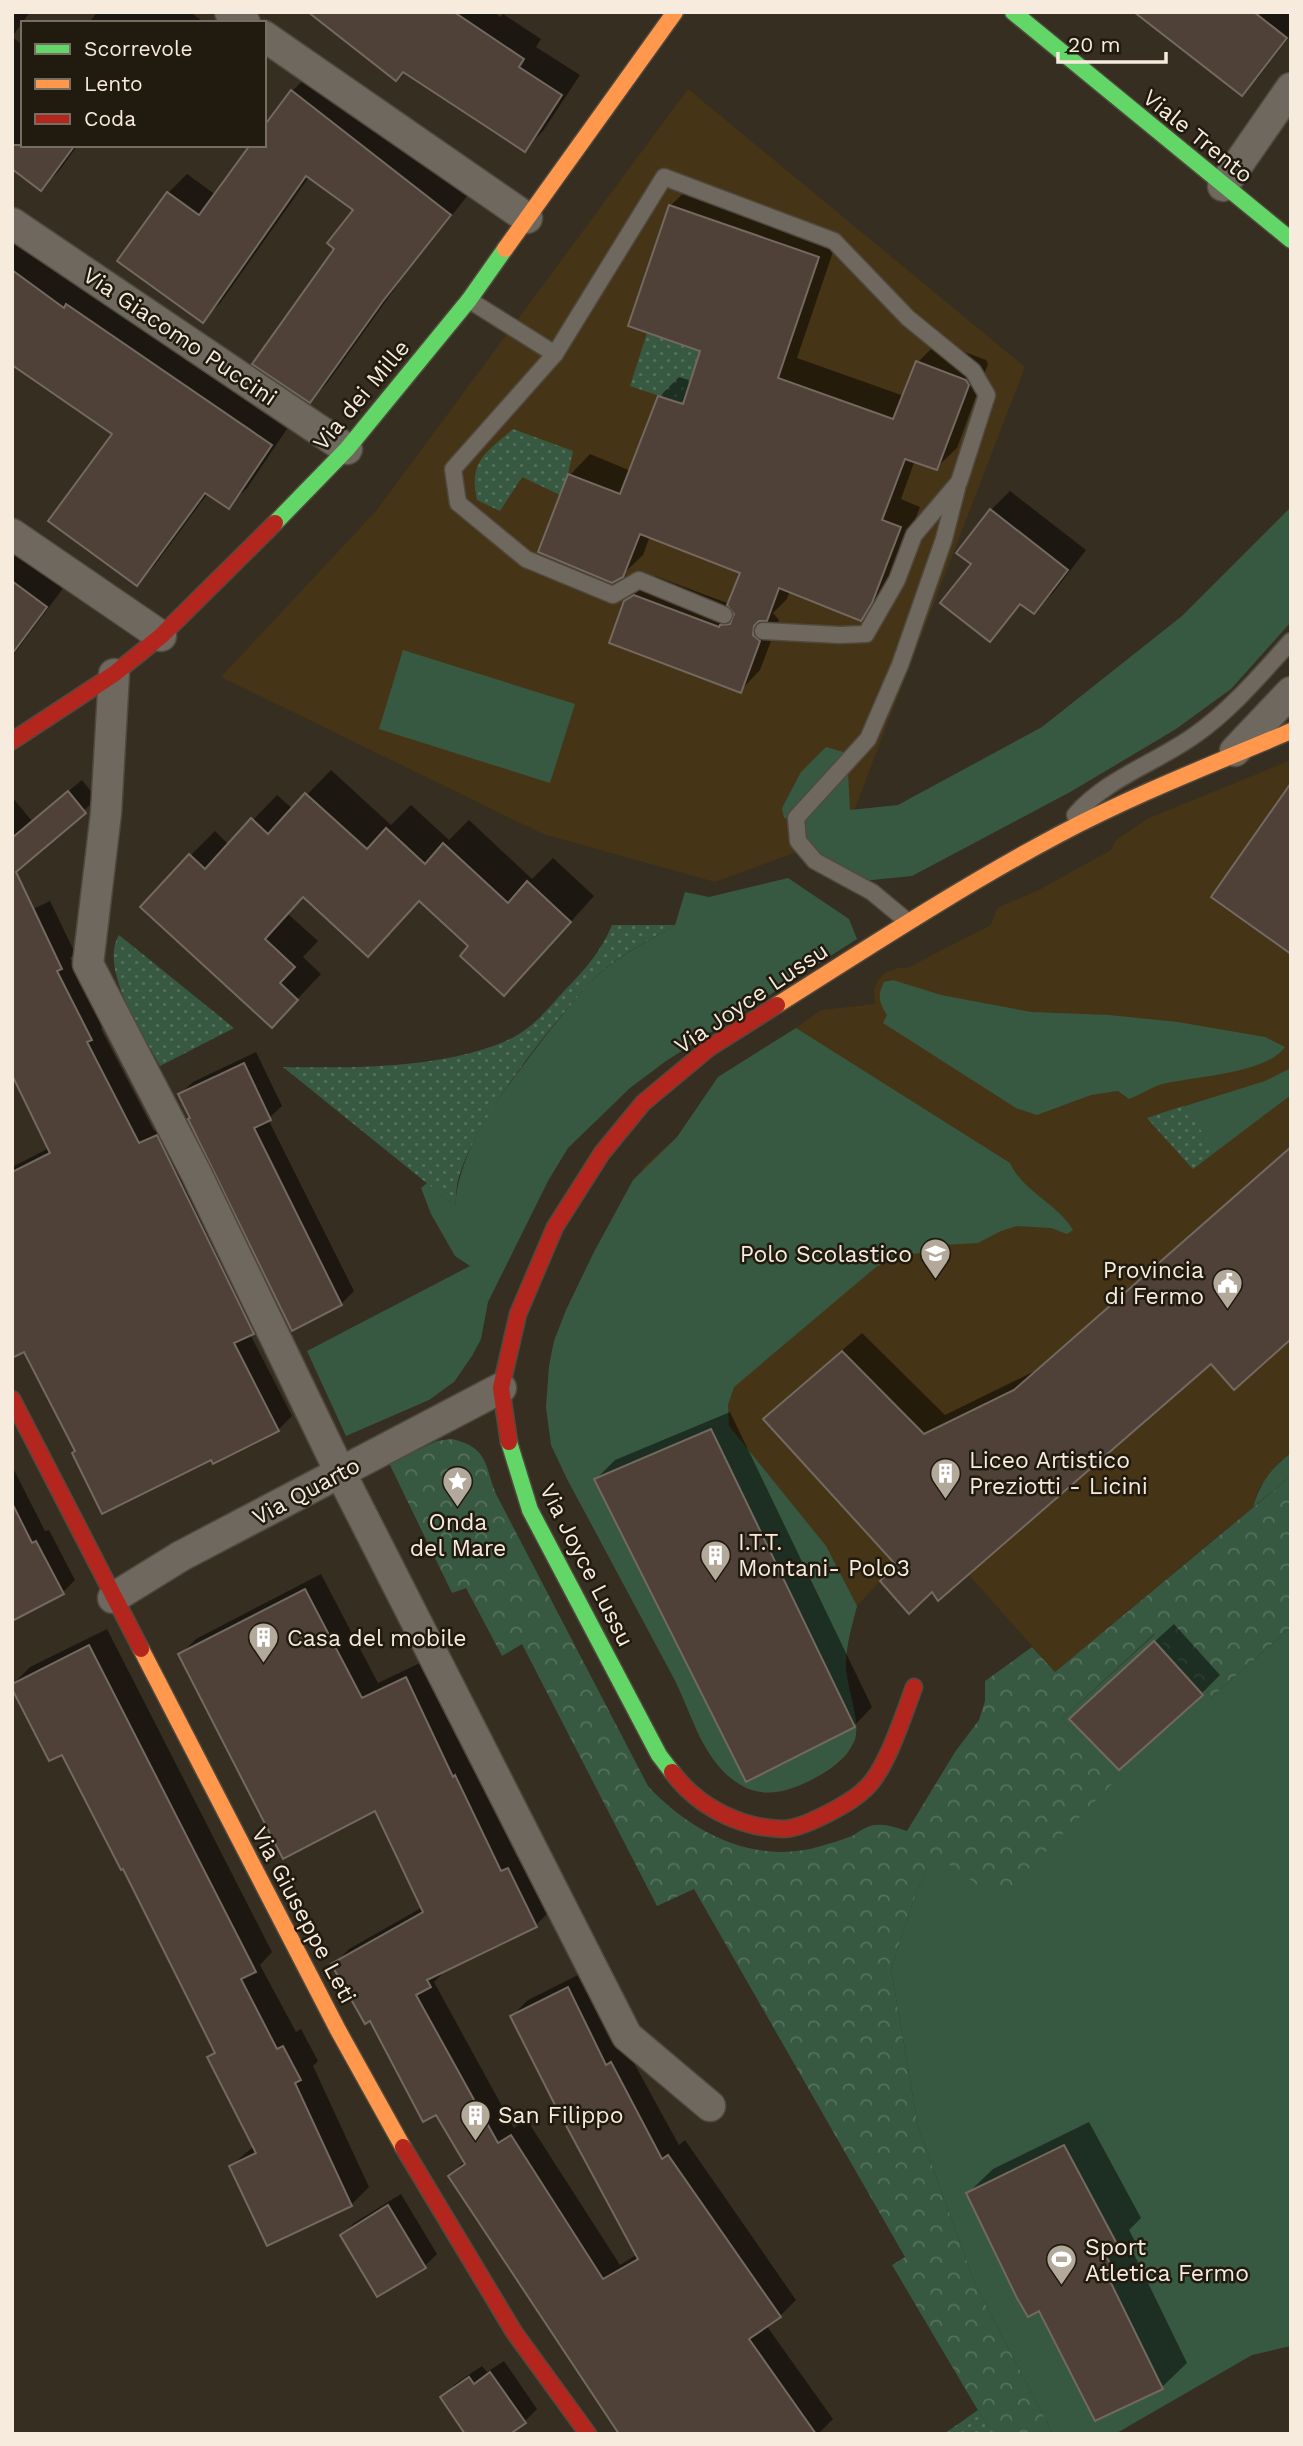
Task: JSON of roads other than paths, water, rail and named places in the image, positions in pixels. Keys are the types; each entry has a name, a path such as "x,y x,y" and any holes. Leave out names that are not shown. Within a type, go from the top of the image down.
{"main road":[{"name":"Via dei Mille","path":"12,741 114,674 161,636 226,574 347,449 469,300 675,12"},
{"name":"Viale Trento","path":"1013,12 1291,240"},
{"name":"Via Joyce Lussu","path":"914,1688 889,1752 867,1788 832,1812 786,1829 737,1822 687,1792 659,1755 530,1510 510,1452 501,1388 518,1314 555,1227 602,1153 643,1103 709,1048 908,922 1058,835 1133,798 1291,732"},
{"name":"Via Giuseppe Leti","path":"12,1399 338,2030 422,2180 514,2332 588,2434"}],"street":[{"path":"266,37 527,218"},
{"path":"1223,186 1291,88"},
{"name":"Via Giacomo Puccini","path":"12,223 347,449"},
{"path":"12,534 161,636"},
{"path":"114,674 106,813 88,964 196,1173 340,1472 627,2036 710,2106"},
{"path":"1227,758 1291,692"},
{"name":"Via Quarto","path":"113,1598 181,1556 501,1388"}],"lane":[{"path":"724,615 639,580 614,595 526,559 457,503 453,469 555,354 664,177 834,241 908,318 973,371 987,395 958,482 940,552 900,665 868,739 796,818 798,841 815,861 872,892 908,922"},
{"path":"469,300 555,354"},
{"path":"763,631 866,634 897,580 914,535 958,482"},
{"path":"1058,835 1091,797 1195,735 1246,691 1291,641"}],"place":[{"name":"Polo Scolastico","path":"935,1281"},
{"name":"Provincia di Fermo","path":"1227,1310"},
{"name":"Liceo Artistico Preziotti - Licini","path":"946,1500"},
{"name":"Onda del Mare","path":"458,1508"},
{"name":"I.T.T. Montani- Polo3","path":"715,1582"},
{"name":"Casa del mobile","path":"264,1665"},
{"name":"San Filippo","path":"475,2142"},
{"name":"Sport Atletica Fermo","path":"1062,2287"}]}
